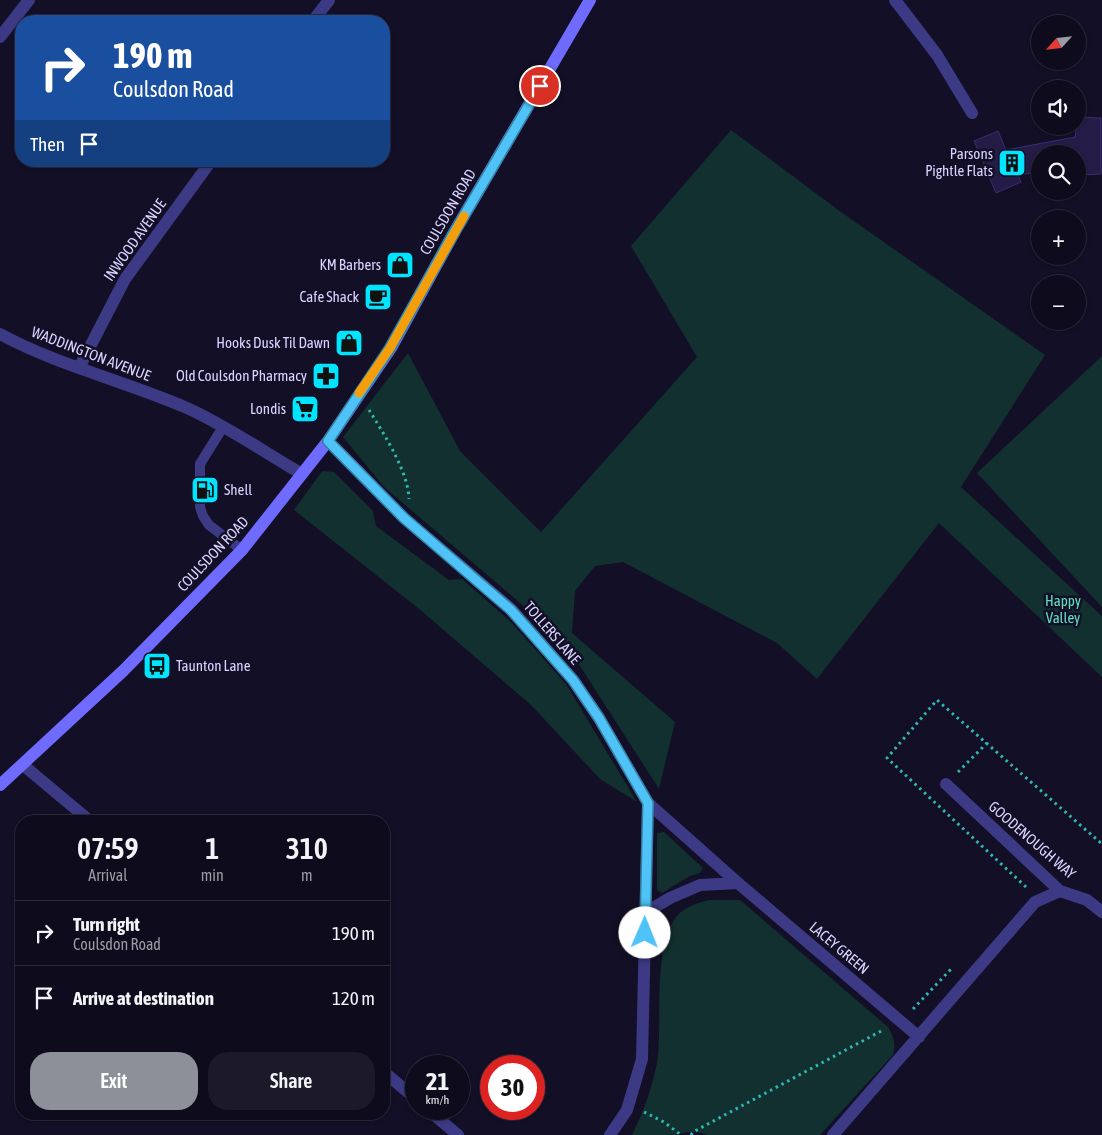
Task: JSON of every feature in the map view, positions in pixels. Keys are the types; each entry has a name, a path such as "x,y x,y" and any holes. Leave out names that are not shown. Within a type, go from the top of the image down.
{"main road":[{"name":"COULSDON ROAD","path":"0,785 123,671 242,550 328,441 390,348 455,231 590,0"}],"street":[{"path":"18,15 29,0"},
{"path":"318,15 329,0"},
{"path":"896,0 937,54 972,113"},
{"path":"0,38 15,18"},
{"name":"INWOOD AVENUE","path":"79,368 125,279 207,167"},
{"name":"WADDINGTON AVENUE","path":"0,334 27,349 186,408 223,427 302,474"},
{"name":"TOLLERS LANE","path":"328,441 404,518 511,610 573,680 615,742 648,803 642,1059 628,1105 610,1135"},
{"path":"23,765 83,815"},
{"name":"GOODENOUGH WAY","path":"946,784 1060,891 1087,900 1102,912"},
{"name":"LACEY GREEN","path":"648,803 738,883 919,1037"},
{"path":"645,914 670,898 700,885 738,883"},
{"path":"833,1135 1035,902 1060,891"},
{"path":"390,1077 405,1090"},
{"path":"440,1120 458,1135"}],"lane":[{"path":"223,427 200,464 200,507 209,525 242,550"}],"path":[{"path":"364,404 370,411 405,477 409,489 410,504 404,518"},
{"path":"1026,887 887,758 937,700 1102,844"},
{"path":"691,1135 693,1132 900,1021"},
{"path":"628,1105 664,1122 681,1135"}],"green space":[{"name":"Happy Valley","path":"731,130 841,212 1045,355 961,487 1102,616 1102,677 939,523 817,679 777,643 623,562 595,566 575,591 572,633 675,722 659,789 580,666 519,602 384,487 343,437 408,353 460,451 541,532 697,357 631,246"},
{"path":"1102,356 1102,607 977,473"},
{"path":"322,471 334,472 373,511 376,526 449,580 462,579 510,621 566,684 637,802 600,779 531,705 418,608 294,510"},
{"path":"664,832 703,868 700,873 690,876 662,893 657,890 657,833"},
{"path":"709,900 740,900 888,1027 892,1034 894,1041 893,1055 820,1135 708,1135 692,1132 675,1135 632,1135 647,1100 657,1063 661,967 669,931 676,917 683,911 695,904"}],"building":[{"name":"Parsons Pightle Flats","path":"1086,117 1101,118 1101,174 1086,175 1086,145 1033,145 1075,137 1075,135 1086,135"},
{"name":"Parsons Pightle Flats","path":"998,131 1006,150 1031,145 1031,173 1018,175 1021,182 996,193 974,141"}],"slow traffic":[{"path":"359,393 390,348 464,216"}],"place":[{"name":"Parsons Pightle Flats","path":"1012,163"},
{"name":"KM Barbers","path":"400,265"},
{"name":"Cafe Shack","path":"378,297"},
{"name":"Hooks Dusk Til Dawn","path":"349,343"},
{"name":"Old Coulsdon Pharmacy","path":"326,376"},
{"name":"Londis","path":"305,409"},
{"name":"Shell","path":"205,490"},
{"name":"Taunton Lane","path":"157,666"}],"route":[{"path":"540,86 455,231 390,348 328,441 404,518 511,610 573,680 615,742 648,803 645,933"}]}
